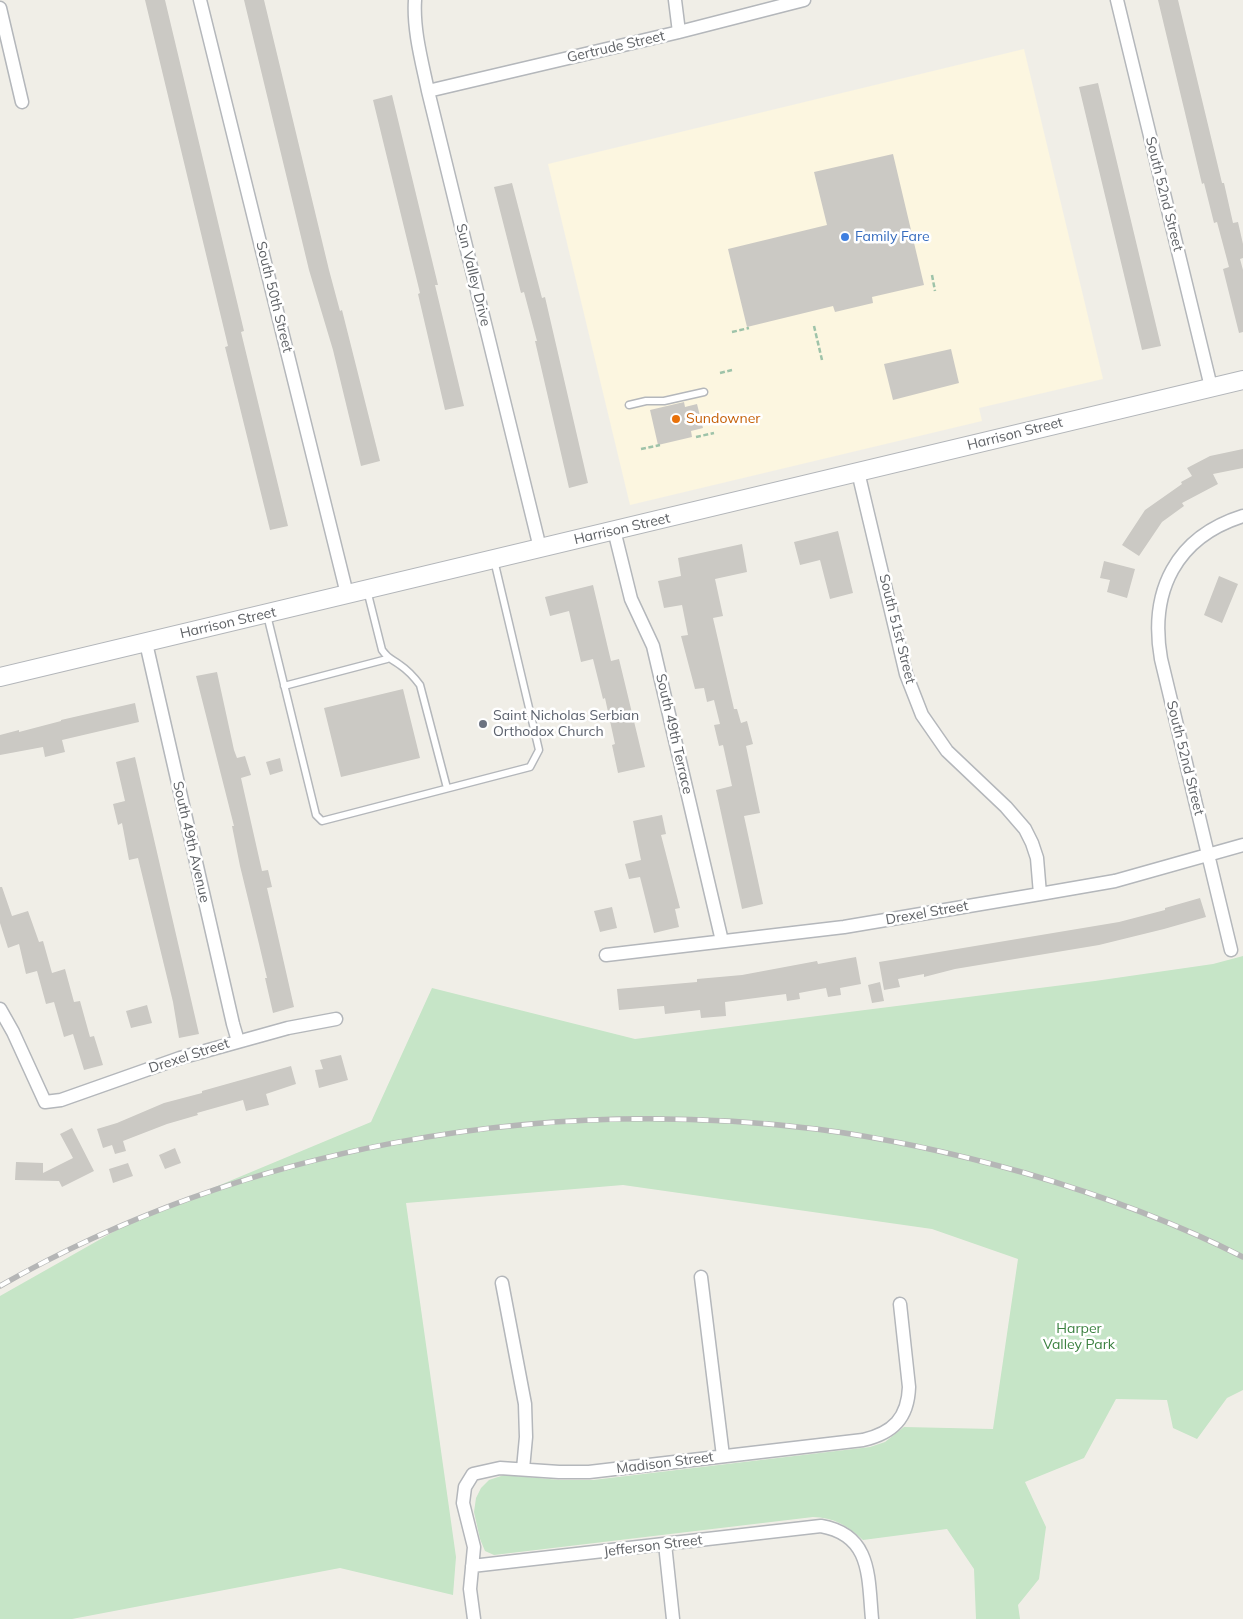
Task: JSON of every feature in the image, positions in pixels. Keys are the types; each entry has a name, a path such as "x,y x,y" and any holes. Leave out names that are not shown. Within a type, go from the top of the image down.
{"main road":[{"name":"Harrison Street","path":"0,677 1243,380"}],"street":[{"name":"South 50th Street","path":"200,0 347,594"},
{"name":"Sun Valley Drive","path":"415,0 414,12 428,91 540,548"},
{"path":"675,0 679,32"},
{"name":"Gertrude Street","path":"428,91 679,32 804,0"},
{"name":"South 52nd Street","path":"1117,0 1211,387"},
{"path":"0,8 22,102"},
{"name":"South 51st Street","path":"858,472 906,674 922,715 947,751 1006,807 1025,830 1037,858 1040,894"},
{"name":"South 52nd Street","path":"1231,950 1159,643 1158,625 1160,604 1165,587 1175,566 1195,540 1243,516"},
{"name":"South 49th Terrace","path":"614,530 631,599 653,646 722,941"},
{"name":"South 49th Avenue","path":"146,643 238,1041"},
{"name":"Drexel Street","path":"606,955 844,927 1040,894 1115,881 1243,845"},
{"name":"Drexel Street","path":"0,1009 13,1032 45,1102 61,1100 180,1058 238,1041 336,1018"},
{"path":"701,1277 723,1456"},
{"path":"502,1283 525,1404 526,1437 523,1470"},
{"name":"Madison Street","path":"472,1566 474,1547 463,1503 465,1487 473,1474 490,1469 589,1472 863,1440 876,1437 888,1431 901,1419 909,1400 900,1304"},
{"name":"Jefferson Street","path":"472,1566 821,1526 834,1528 848,1536 857,1545 865,1558 872,1619"},
{"path":"665,1544 673,1619"},
{"path":"472,1566 470,1589 474,1619"}],"lane":[{"path":"629,405 646,400 664,401 704,392"},
{"path":"267,614 316,815 322,820 530,767 540,750 494,559"},
{"path":"367,590 382,650 388,659 398,663 412,674 420,685 447,788"},
{"path":"284,686 388,659"}],"path":[{"path":"932,275 935,291"},
{"path":"814,326 822,360"},
{"path":"732,332 749,328"},
{"path":"720,373 732,370"},
{"path":"696,437 714,433"},
{"path":"640,449 660,445"}],"shaded area":[{"path":"1024,49 1103,379 979,408 982,421 630,505 548,164"}],"green space":[{"name":"Harper Valley Park","path":"1243,956 1243,1390 1227,1398 1197,1439 1173,1428 1167,1400 1116,1399 1084,1458 1025,1482 1046,1527 1039,1579 1018,1605 1020,1619 976,1619 974,1569 947,1529 863,1540 852,1530 840,1523 820,1517 813,1517 494,1555 485,1551 480,1539 474,1512 476,1498 481,1488 489,1480 504,1475 560,1480 593,1480 870,1447 885,1442 904,1427 993,1429 1018,1259 932,1229 623,1185 406,1203 456,1557 453,1595 340,1568 72,1619 0,1619 0,1296 129,1223 371,1122 432,988 635,1039 1095,981 1213,964"}],"building":[{"path":"145,0 165,0 244,331 241,332 288,526 270,530 225,347 228,346"},
{"path":"244,0 264,0 329,270 340,311 342,310 380,461 361,466 333,350 309,270"},
{"path":"1158,0 1178,0 1222,183 1224,183 1233,223 1238,222 1243,244 1243,258 1240,259 1243,270 1243,332 1239,333 1223,269 1229,267 1217,222 1214,223 1204,183 1202,184"},
{"path":"1098,83 1161,346 1142,350 1079,87"},
{"path":"392,95 438,285 435,285 464,406 445,410 418,294 420,293 373,100"},
{"name":"Family Fare","path":"893,154 924,285 872,297 873,303 835,312 833,306 747,327 728,249 827,225 814,172"},
{"path":"512,183 542,298 545,297 588,483 569,488 535,341 537,341 524,292 521,293 494,187"},
{"path":"951,349 959,383 893,400 884,364"},
{"name":"Sundowner","path":"684,402 685,407 697,404 703,428 691,431 692,437 658,445 650,410"},
{"path":"1243,449 1243,468 1213,474 1218,484 1182,503 1184,506 1162,522 1139,556 1122,545 1145,510 1182,484 1181,482 1192,476 1187,468 1210,456"},
{"path":"838,531 853,593 830,599 820,560 800,565 794,542"},
{"path":"742,544 747,572 715,579 723,616 713,618 734,709 737,709 741,723 747,721 753,744 746,746 760,813 744,816 763,904 742,909 716,790 732,786 723,745 719,746 714,725 720,724 714,700 707,702 704,688 695,689 681,636 688,635 682,605 664,608 658,581 681,576 678,558"},
{"path":"1104,561 1135,569 1127,598 1107,592 1110,580 1100,578"},
{"path":"1219,576 1238,584 1222,623 1204,615"},
{"path":"593,585 611,661 619,659 645,767 618,773 612,745 615,744 605,698 603,699 593,659 581,662 569,611 550,616 545,597"},
{"path":"217,672 234,750 237,758 245,756 251,775 241,778 262,871 268,870 272,887 267,888 294,1007 273,1013 265,978 267,978 240,866 232,826 234,826 196,676"},
{"path":"403,689 420,758 341,777 324,708"},
{"path":"135,703 139,722 62,740 65,752 45,757 43,747 0,755 0,735"},
{"path":"135,757 199,1034 179,1038 173,1002 138,858 129,860 122,823 118,825 113,804 125,801 116,762"},
{"path":"280,758 283,771 270,775 266,762"},
{"path":"662,815 666,834 661,835 680,908 675,909 679,927 654,933 640,877 629,879 625,864 641,860 633,821"},
{"path":"0,887 2,887 12,916 28,911 39,942 43,941 52,973 65,969 74,1002 80,1001 90,1037 94,1036 103,1065 84,1070 73,1034 64,1037 54,1002 46,1004 37,971 26,974 19,944 8,948 0,923"},
{"path":"1200,898 1206,917 1099,945 955,969 924,977 924,974 898,979 900,987 884,990 879,962 1119,922 1165,910 1165,908"},
{"path":"612,907 617,928 600,932 594,911"},
{"path":"856,957 861,984 840,988 841,995 828,997 826,988 799,993 800,999 787,1001 786,994 725,1002 726,1016 701,1018 700,1010 665,1014 664,1006 619,1010 617,989 697,982 697,979 742,975 817,961 818,964"},
{"path":"880,982 884,1001 872,1003 868,985"},
{"path":"147,1005 152,1023 131,1028 126,1011"},
{"path":"341,1055 348,1080 319,1088 315,1070 323,1069 320,1060"},
{"path":"291,1066 296,1084 266,1094 269,1105 246,1111 243,1100 197,1113 198,1115 167,1124 123,1141 126,1151 115,1154 112,1145 103,1148 97,1129 117,1123 164,1103"},
{"path":"72,1128 94,1171 62,1187 59,1181 15,1180 16,1162 43,1163 43,1173 73,1158 60,1134"},
{"path":"175,1148 181,1163 165,1169 159,1155"},
{"path":"128,1163 133,1176 113,1183 109,1169"}],"railway":[{"path":"0,1286 94,1238 191,1198 292,1166 395,1143 500,1127 606,1120 711,1120 816,1129 922,1147 1025,1173 1081,1190 1190,1232 1243,1257"}],"place":[{"name":"Family Fare","path":"845,237"},
{"name":"Sundowner","path":"676,419"},
{"name":"Saint Nicholas Serbian Orthodox Church","path":"483,724"}]}
